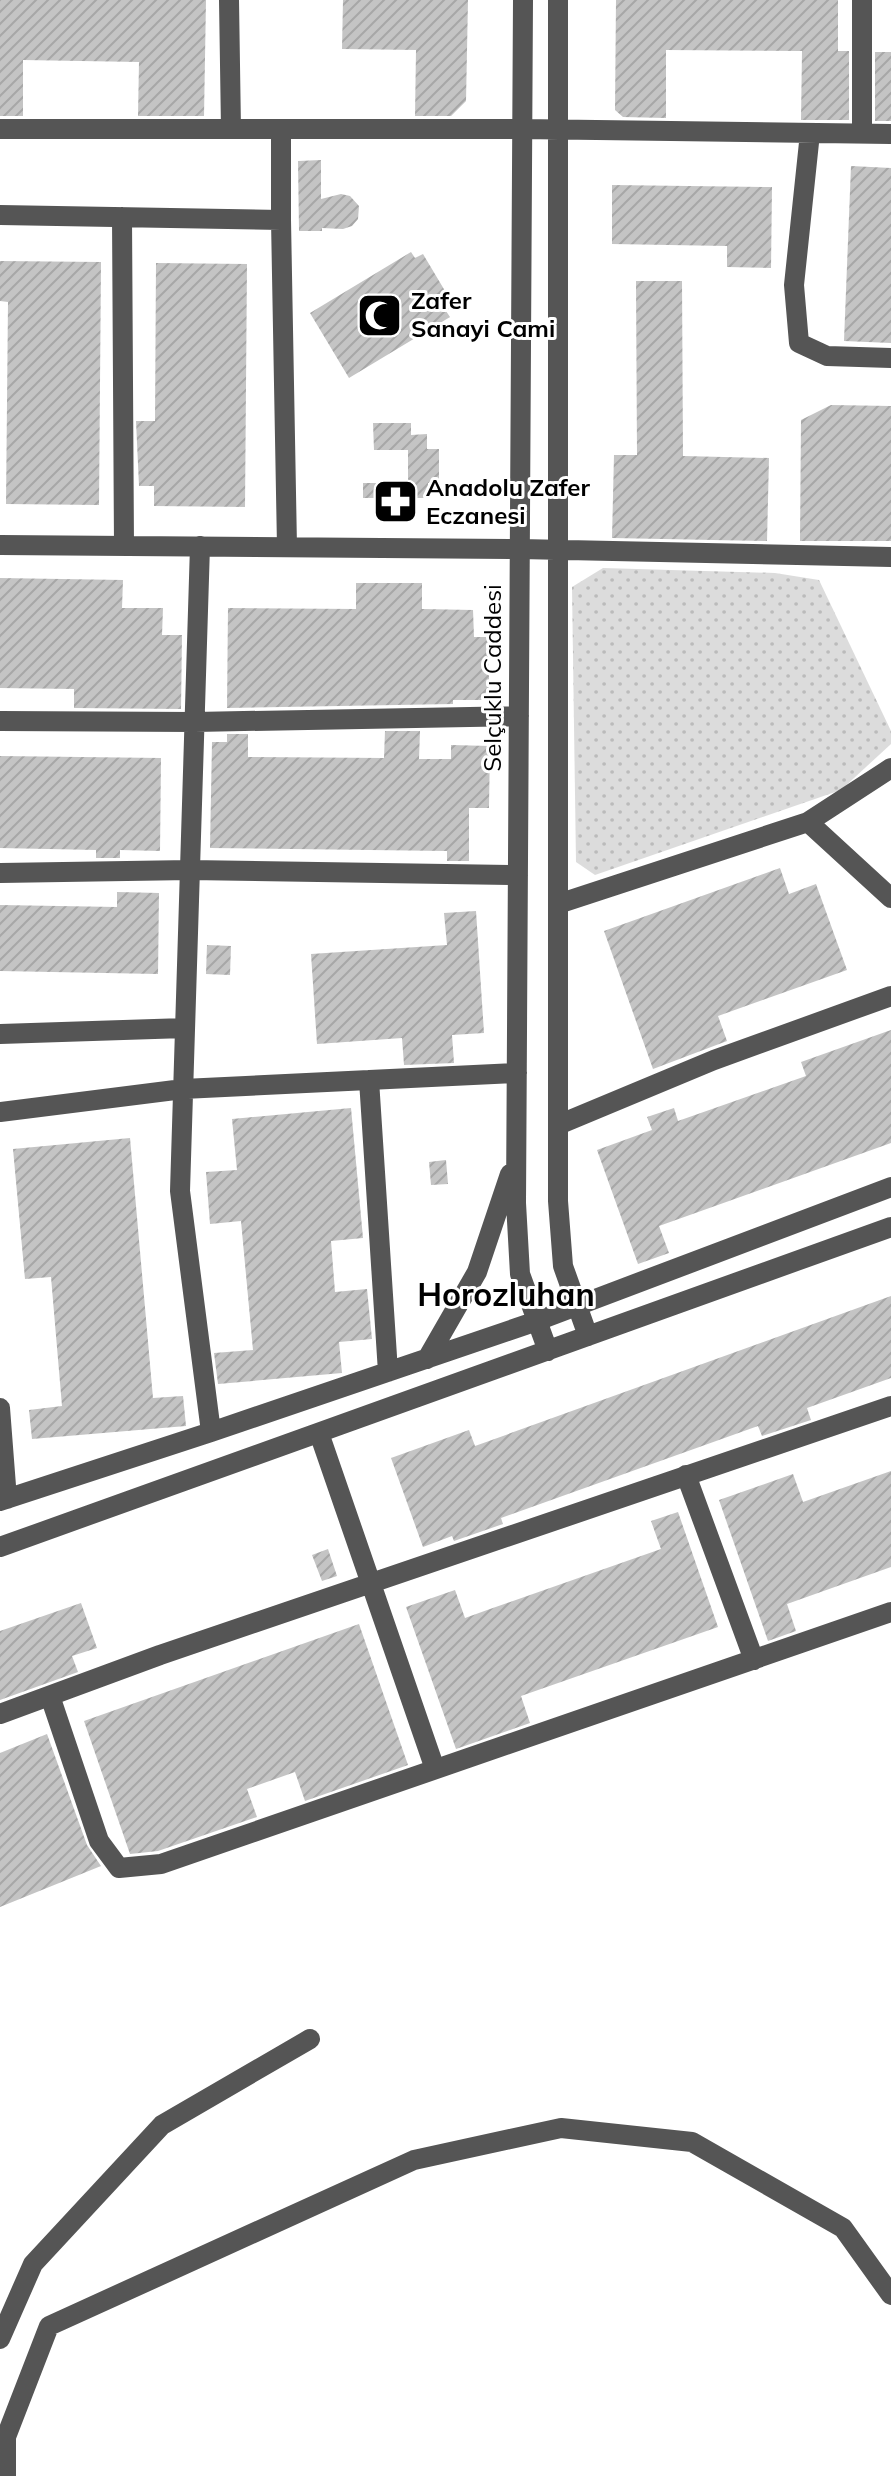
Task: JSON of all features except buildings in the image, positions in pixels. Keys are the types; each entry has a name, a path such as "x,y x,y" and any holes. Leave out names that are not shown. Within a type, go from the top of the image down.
{"street":[{"path":"229,0 231,129"},
{"name":"Selçuklu Caddesi","path":"523,0 516,1203 520,1274 548,1351"},
{"path":"558,0 558,1201 563,1266 588,1336"},
{"path":"862,0 862,133"},
{"path":"0,129 522,129 891,134"},
{"path":"281,129 287,547"},
{"path":"810,133 794,285 799,343 827,356 891,358"},
{"path":"0,215 281,220"},
{"path":"122,217 124,546"},
{"path":"0,545 520,549 891,557"},
{"path":"200,546 180,1191 211,1432"},
{"path":"0,721 195,722 519,716"},
{"path":"558,904 808,822 891,768"},
{"path":"808,822 891,898"},
{"path":"0,873 190,870 518,875"},
{"path":"558,1125 714,1060 891,996"},
{"path":"0,1034 185,1028"},
{"path":"0,1112 183,1089 517,1073"},
{"path":"369,1080 388,1372"},
{"path":"427,1359 477,1272 516,1155"},
{"path":"0,1408 3,1500 537,1321 891,1187"},
{"path":"0,1547 891,1227"},
{"path":"0,1714 160,1655 891,1406"},
{"path":"319,1433 435,1769"},
{"path":"686,1475 754,1660"},
{"path":"50,1696 99,1841 119,1868 161,1864 891,1612"},
{"path":"0,2339 33,2264 162,2125 310,2039"},
{"path":"6,2476 6,2437 49,2326 414,2160 561,2128 692,2142 843,2228 891,2295"}],"shaded area":[{"path":"603,568 775,573 819,580 891,731 891,744 841,790 595,875 576,862 572,587"}],"place":[{"name":"Zafer Sanayi Cami","path":"380,315"},
{"name":"Anadolu Zafer Eczanesi","path":"395,502"}],"district":[{"name":"Horozluhan","path":"506,1295"}]}
